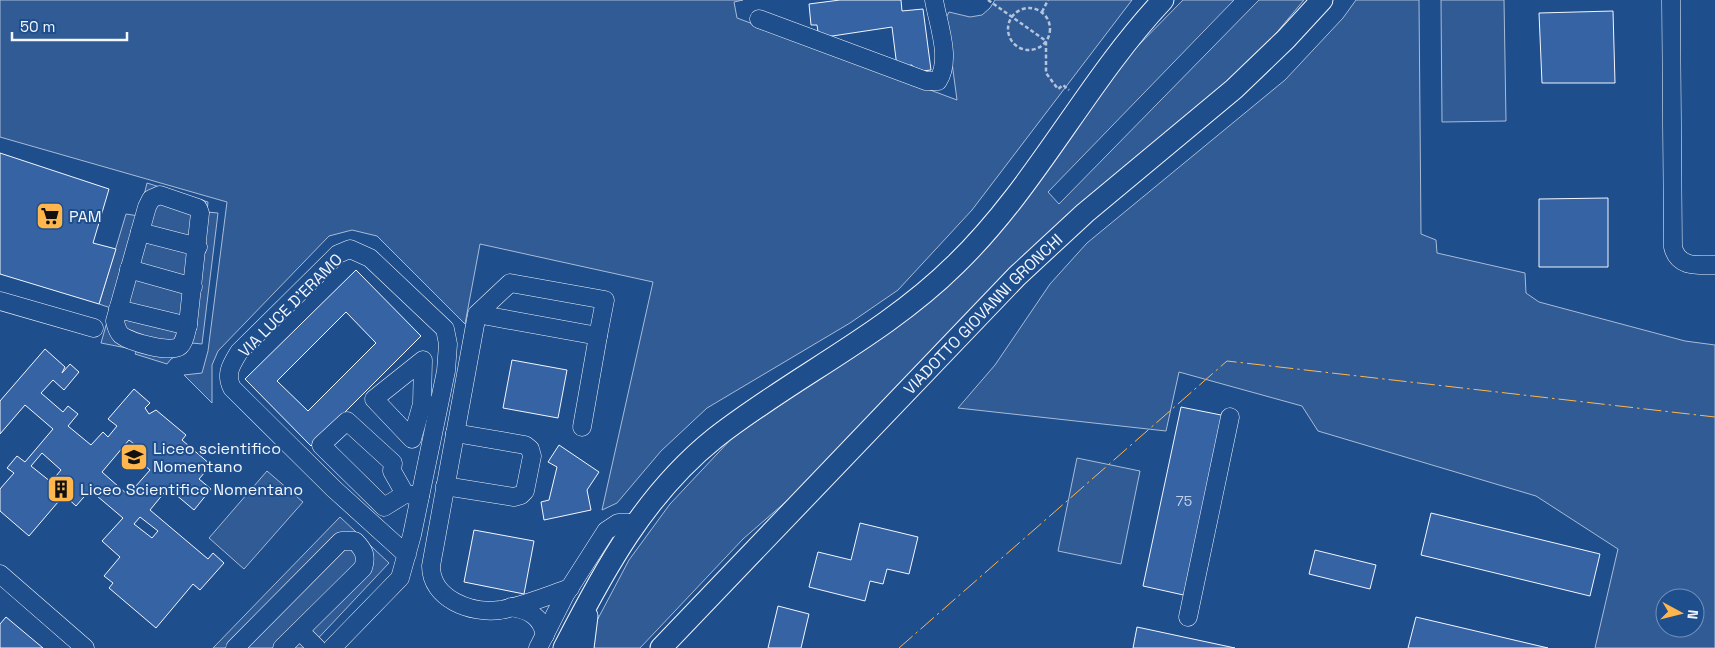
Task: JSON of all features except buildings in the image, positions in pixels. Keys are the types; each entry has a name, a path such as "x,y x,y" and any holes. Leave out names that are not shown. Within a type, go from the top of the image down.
{"main road":[{"path":"564,648 603,574 635,523 685,466 714,439 758,406 877,329 944,276 976,244 1008,205 1081,101 1163,0"},
{"name":"VIADOTTO GIOVANNI GRONCHI","path":"661,648 1017,276 1070,226 1234,89 1286,39 1322,0"},
{"path":"584,648 585,622 603,574"},
{"path":"654,648 699,608"}],"street":[{"path":"1671,0 1672,242 1677,259 1689,264 1715,264"},
{"path":"759,19 926,81 938,80 944,72 945,61 935,4"},
{"path":"0,301 94,328 102,334 170,350 179,347 184,341 188,326 198,247 200,219 198,208 160,195 152,199 140,232 116,315 116,328 129,340"},
{"path":"140,232 198,247"},
{"name":"VIA LUCE D'ERAMO","path":"332,648 400,578 406,555 412,495 428,402 447,362 448,344 445,329 370,258 350,249 338,254 239,352 230,367 228,380 232,388 334,489 406,555"},
{"path":"130,269 193,287"},
{"path":"570,588 511,606 486,610 451,601 442,595 433,582 431,566 477,314 510,283 605,300 582,427"},
{"path":"477,314 598,336"},
{"path":"94,328 102,327 116,315 188,326"},
{"path":"423,360 428,402 412,439 374,399 423,360"},
{"path":"401,378 428,402"},
{"path":"1188,617 1230,417"},
{"path":"347,421 393,464 392,471 412,495 384,507 321,444 347,421"},
{"path":"445,486 514,497 521,495 525,491 532,456 530,449 525,445 455,434"},
{"path":"541,642 570,588 606,531 618,523 635,523"},
{"path":"235,648 341,541 355,542 363,549 366,558 363,568 283,648"},
{"path":"0,574 85,648"},
{"path":"511,606 530,612 542,623 541,642"},
{"path":"300,631 318,648"}],"path":[{"path":"988,0 1046,41"},
{"path":"1042,12 1048,0"},
{"path":"1024,8 1036,9 1042,12 1049,23 1049,36 1046,41 1034,49 1020,47 1014,43 1008,29 1013,16 1024,8"},
{"path":"1046,41 1046,73 1058,90 1063,85 1081,101"}],"shaded area":[{"path":"0,0 743,0 734,2 737,18 957,100 946,18 949,12 970,17 982,15 995,0 1132,0 972,210 898,290 850,323 707,408 661,451 617,503 602,510 653,282 480,244 465,324 377,236 352,230 329,236 218,351 212,365 212,403 184,375 202,373 208,351 227,202 0,137"},
{"path":"1183,0 1234,0 1048,192 1059,204 1259,0 1304,0 1262,50 789,499 743,539 640,648 588,648 593,628 629,560 670,504 733,437 897,326 1124,60"},
{"path":"1356,0 1419,0 1421,234 1436,240 1437,253 1525,273 1526,293 1539,302 1685,341 1715,345 1715,648 1595,648 1618,549 1536,496 1318,431 1302,406 1179,372 1166,431 958,408 995,365 1050,284 1087,243 1285,80 1343,18"},
{"path":"1441,0 1504,0 1506,121 1442,122"},
{"path":"147,183 208,202 207,212 218,213 202,344 192,343 187,350 171,359 167,364 135,354 137,350 101,343 111,308 99,304 126,214 139,216"},
{"path":"1077,458 1140,471 1121,564 1058,551"},
{"path":"267,471 303,502 244,569 209,538"},
{"path":"340,517 389,563 309,648 213,648"}],"power":[{"path":"899,648 1227,361 1715,417"}],"place":[{"name":"PAM","path":"50,216"},
{"name":"Liceo scientifico Nomentano","path":"134,457"},
{"name":"Liceo Scientifico Nomentano","path":"61,489"}]}
